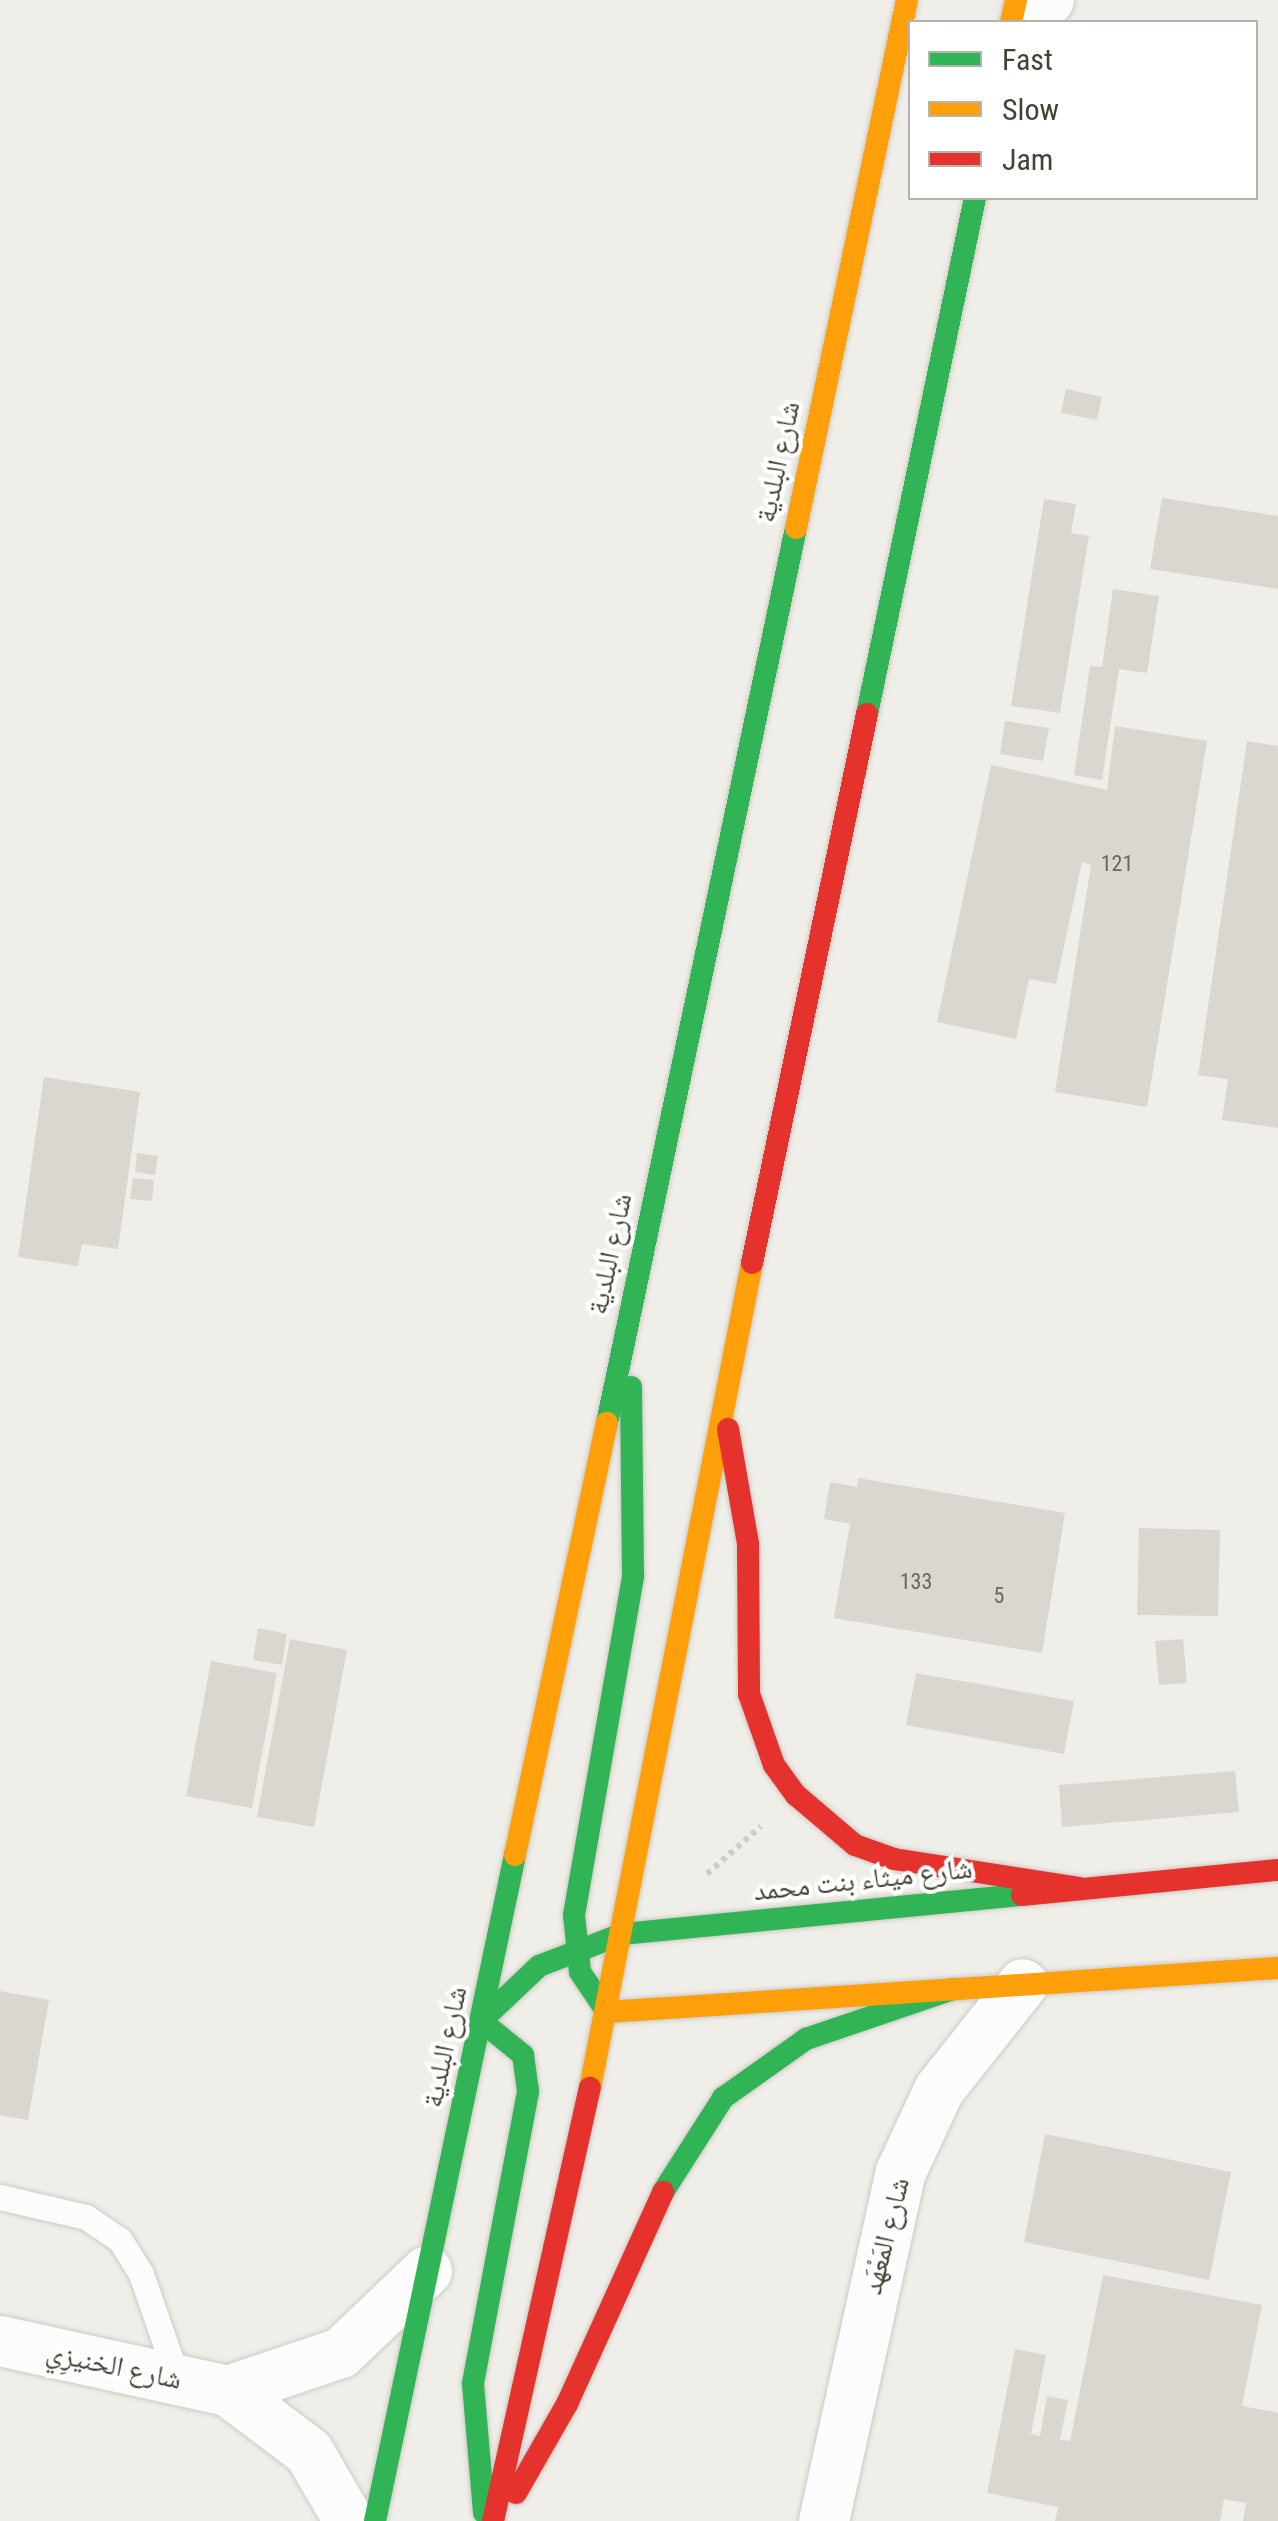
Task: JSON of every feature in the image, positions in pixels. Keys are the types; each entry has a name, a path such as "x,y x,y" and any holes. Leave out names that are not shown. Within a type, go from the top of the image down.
{"main road":[{"name":"شارع البلدية","path":"375,2521 907,0"},
{"path":"493,2521 607,2012 722,1408 975,200"},
{"path":"607,2012 574,1947 582,1850 633,1576 636,1456 623,1335"},
{"path":"722,1408 748,1544 748,1694 774,1765 796,1796 855,1845 894,1859 1079,1888"},
{"name":"شارع ميثاء بنت محمد","path":"481,2020 507,1991 574,1947 622,1934 1278,1870"},
{"path":"607,2012 1278,1968"},
{"path":"493,2521 567,2404 679,2157 722,2098 806,2039 953,1989"},
{"path":"481,2020 512,2040 528,2092 472,2384 474,2461 493,2521"}],"street":[{"path":"1030,20 1050,0"},
{"name":"شارع المَعْهَد","path":"824,2521 900,2172 939,2090 1023,1984"},
{"path":"228,2391 341,2353 427,2272"},
{"name":"شارع الخنيزِي","path":"0,2341 228,2391 308,2452 349,2521"}],"lane":[{"path":"0,2197 86,2218 120,2240 141,2274 178,2380"}],"path":[{"path":"706,1875 796,1796"}],"building":[{"path":"1066,389 1102,397 1097,420 1061,413"},
{"path":"1162,498 1278,516 1278,589 1150,569"},
{"path":"1044,499 1076,504 1071,533 1089,536 1060,713 1011,706"},
{"path":"1113,589 1159,596 1147,673 1119,669 1102,780 1074,775 1090,666 1102,667"},
{"path":"1005,721 1049,728 1043,761 1000,754"},
{"path":"1115,726 1207,741 1147,1107 1055,1092 1091,865 1082,862 1056,984 1029,979 1016,1039 937,1022 991,765 1107,790"},
{"path":"1247,741 1278,746 1278,1128 1222,1120 1228,1079 1198,1075"},
{"path":"44,1077 140,1092 118,1249 82,1244 78,1266 18,1257"},
{"path":"137,1153 158,1156 155,1175 135,1172"},
{"path":"133,1178 154,1180 152,1201 130,1199"},
{"path":"858,1478 1065,1513 1042,1653 834,1618 850,1524 824,1519 830,1482 857,1487"},
{"path":"1139,1528 1220,1530 1218,1616 1137,1615"},
{"path":"258,1628 287,1634 282,1665 253,1660"},
{"path":"290,1639 347,1650 314,1827 257,1817"},
{"path":"1183,1639 1187,1683 1159,1685 1155,1641"},
{"path":"211,1661 277,1673 252,1808 186,1796"},
{"path":"916,1673 1074,1701 1064,1754 906,1725"},
{"path":"1235,1771 1239,1812 1062,1827 1059,1785"},
{"path":"0,1991 49,2000 28,2120 0,2115"},
{"path":"1045,2134 1231,2172 1209,2280 1024,2242"},
{"path":"1103,2275 1262,2305 1242,2406 1278,2413 1278,2521 1243,2521 1246,2503 1224,2499 1220,2521 1055,2521 1058,2507 987,2493 1015,2349 1046,2355 1031,2434 1040,2436 1047,2396 1068,2400 1060,2440 1070,2441"}],"traffic: fast":[{"path":"867,714 975,200"},
{"path":"607,1423 796,528"},
{"path":"607,2012 580,1972 574,1915 633,1576 631,1387"},
{"path":"375,2521 515,1855"},
{"path":"481,2021 539,1966 622,1934 1022,1895"},
{"path":"663,2192 723,2098 806,2039 953,1989"},
{"path":"481,2021 523,2055 528,2092 473,2384 484,2513"}],"traffic: slow":[{"path":"796,528 907,0"},
{"path":"1011,20 1016,0"},
{"path":"590,2088 752,1263"},
{"path":"515,1855 607,1423"},
{"path":"607,2012 1278,1968"}],"traffic: jam":[{"path":"752,1263 867,714"},
{"path":"728,1429 748,1544 749,1694 774,1765 796,1795 855,1845 894,1859 1079,1888"},
{"path":"1022,1895 1278,1870"},
{"path":"493,2521 590,2088"},
{"path":"516,2493 567,2404 663,2192"}]}
